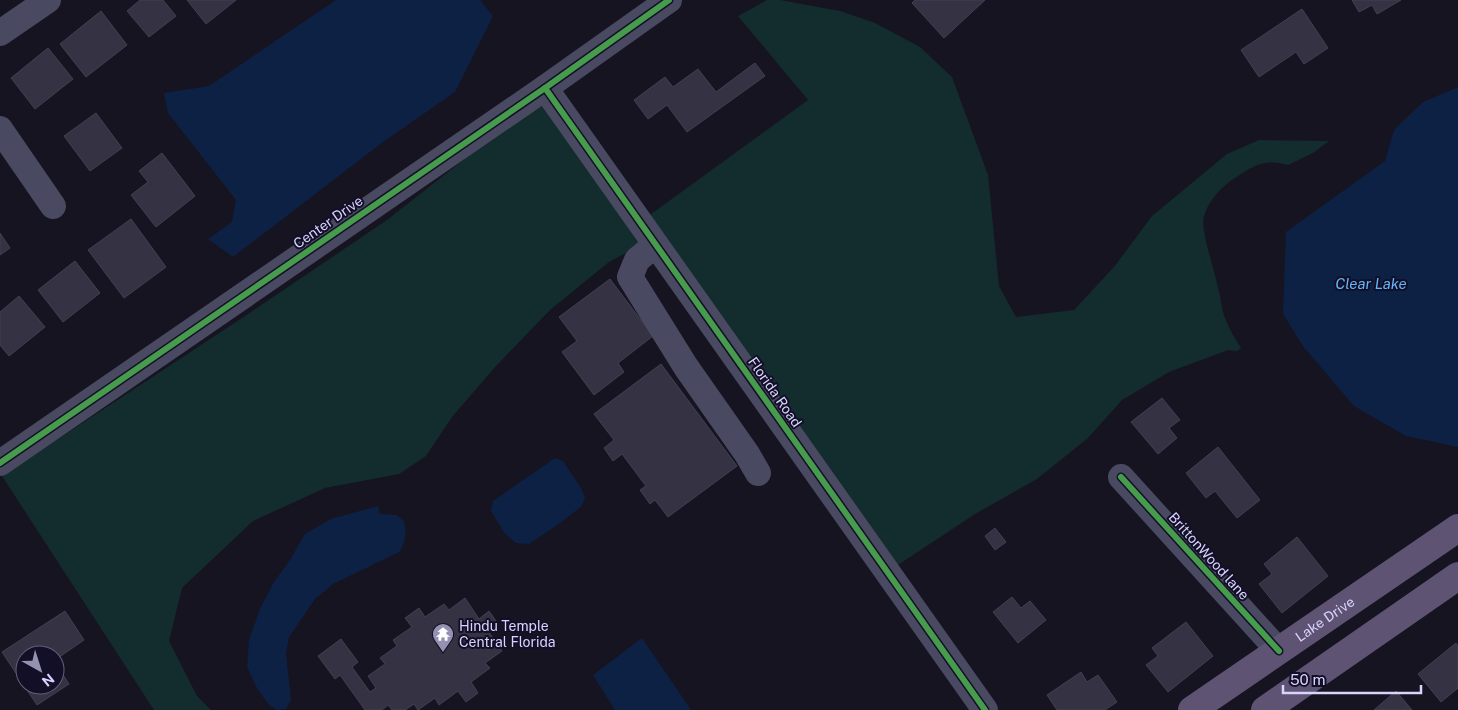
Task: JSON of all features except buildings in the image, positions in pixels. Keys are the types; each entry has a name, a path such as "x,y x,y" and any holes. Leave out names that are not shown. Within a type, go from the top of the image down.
{"main road":[{"name":"Lake Drive","path":"1192,710 1458,528"},
{"path":"1265,710 1458,576"}],"street":[{"path":"0,33 48,0"},
{"name":"Center Drive","path":"0,463 545,88 669,0"},
{"name":"Florida Road","path":"545,88 985,710"},
{"path":"0,129 53,206"},
{"path":"655,244 637,260 630,277 686,367 748,454 758,472"},
{"name":"BrittonWood lane","path":"1121,477 1279,651"}],"green space":[{"path":"767,0 780,0 840,11 875,23 920,47 952,77 988,175 999,286 1016,317 1074,310 1114,267 1152,216 1227,154 1259,140 1329,141 1313,153 1288,165 1273,162 1250,168 1222,188 1206,210 1203,223 1208,251 1225,318 1241,348 1237,351 1228,350 1169,372 1122,400 1088,438 1037,479 975,514 895,567 647,217 808,100 738,16"},
{"path":"543,102 643,244 609,262 550,310 496,366 452,417 426,456 399,474 325,488 253,521 182,588 169,641 197,696 211,710 154,710 2,476 387,220 490,139"}],"water":[{"path":"336,0 480,0 493,16 455,92 383,142 233,257 208,239 232,222 236,200 168,113 164,93 209,86"},
{"name":"Clear Lake","path":"1458,87 1458,447 1406,436 1354,406 1303,346 1283,314 1286,232 1385,161 1394,130 1423,102"},
{"path":"555,458 563,461 581,488 585,498 581,507 529,544 516,543 505,534 491,511 493,501"},
{"path":"378,506 380,514 396,515 404,521 405,537 401,548 399,552 333,584 315,599 289,637 286,653 291,701 286,709 277,710 269,705 258,690 247,667 249,640 260,609 274,582 290,560 305,534 331,519"},
{"path":"642,638 691,710 615,710 593,675"}],"cycle path":[{"path":"0,463 545,88 669,0"},
{"path":"545,88 985,710"},
{"path":"1121,477 1279,651"}],"place":[{"name":"Hindu Temple Central Florida","path":"443,653"}]}
